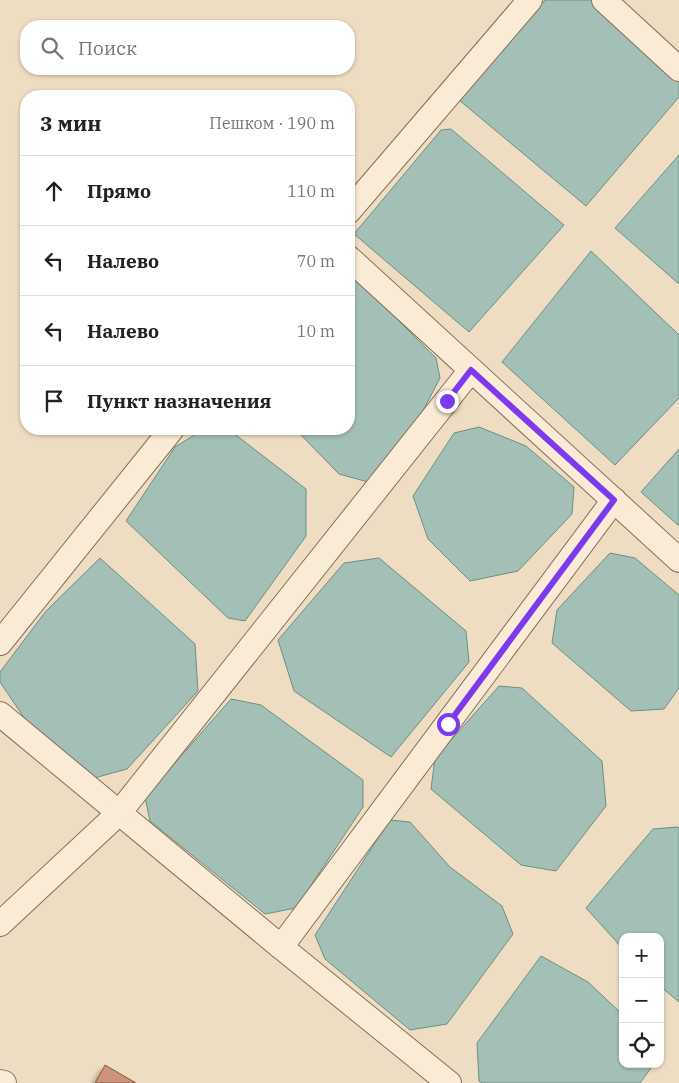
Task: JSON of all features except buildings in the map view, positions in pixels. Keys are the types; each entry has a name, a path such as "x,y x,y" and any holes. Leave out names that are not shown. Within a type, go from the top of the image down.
{"lane":[{"path":"355,203 530,0"},
{"path":"604,0 679,69"},
{"path":"355,264 679,560"},
{"path":"0,924 119,813 471,370"},
{"path":"0,643 167,435"},
{"path":"281,947 614,500"},
{"path":"0,714 281,947 449,1083"},
{"path":"0,1082 4,1083"}],"water":[{"path":"545,0 593,0 679,79 679,97 586,206 459,100"},
{"path":"451,129 564,225 469,332 355,235 441,130"},
{"path":"679,155 679,284 615,228"},
{"path":"591,251 679,335 679,398 615,465 502,362"},
{"path":"355,277 436,358 440,378 410,436 368,482 339,474 301,435 355,435"},
{"path":"479,427 526,446 574,487 572,514 518,571 470,581 428,539 413,496 454,433"},
{"path":"194,435 236,435 306,489 306,536 245,621 228,618 126,521 175,447"},
{"path":"679,449 679,526 641,492"},
{"path":"610,553 635,558 679,595 679,688 664,709 631,711 552,643 557,610"},
{"path":"100,558 195,644 198,691 127,769 87,780 29,725 0,682 0,672 46,611"},
{"path":"379,558 466,631 469,662 391,757 294,691 278,640 344,563"},
{"path":"499,686 522,688 602,761 606,806 556,871 521,865 431,789 435,758"},
{"path":"231,699 261,705 363,780 363,807 296,908 265,914 150,821 145,797"},
{"path":"390,820 410,822 450,867 502,906 513,934 447,1024 410,1030 325,959 315,935"},
{"path":"679,828 679,1002 664,989 664,933 619,933 619,945 586,908 653,829"},
{"path":"541,956 588,982 619,1011 619,1068 651,1068 640,1083 482,1083 479,1081 477,1043"}],"route":[{"path":"447,401 471,370 614,500 448,724"}]}
